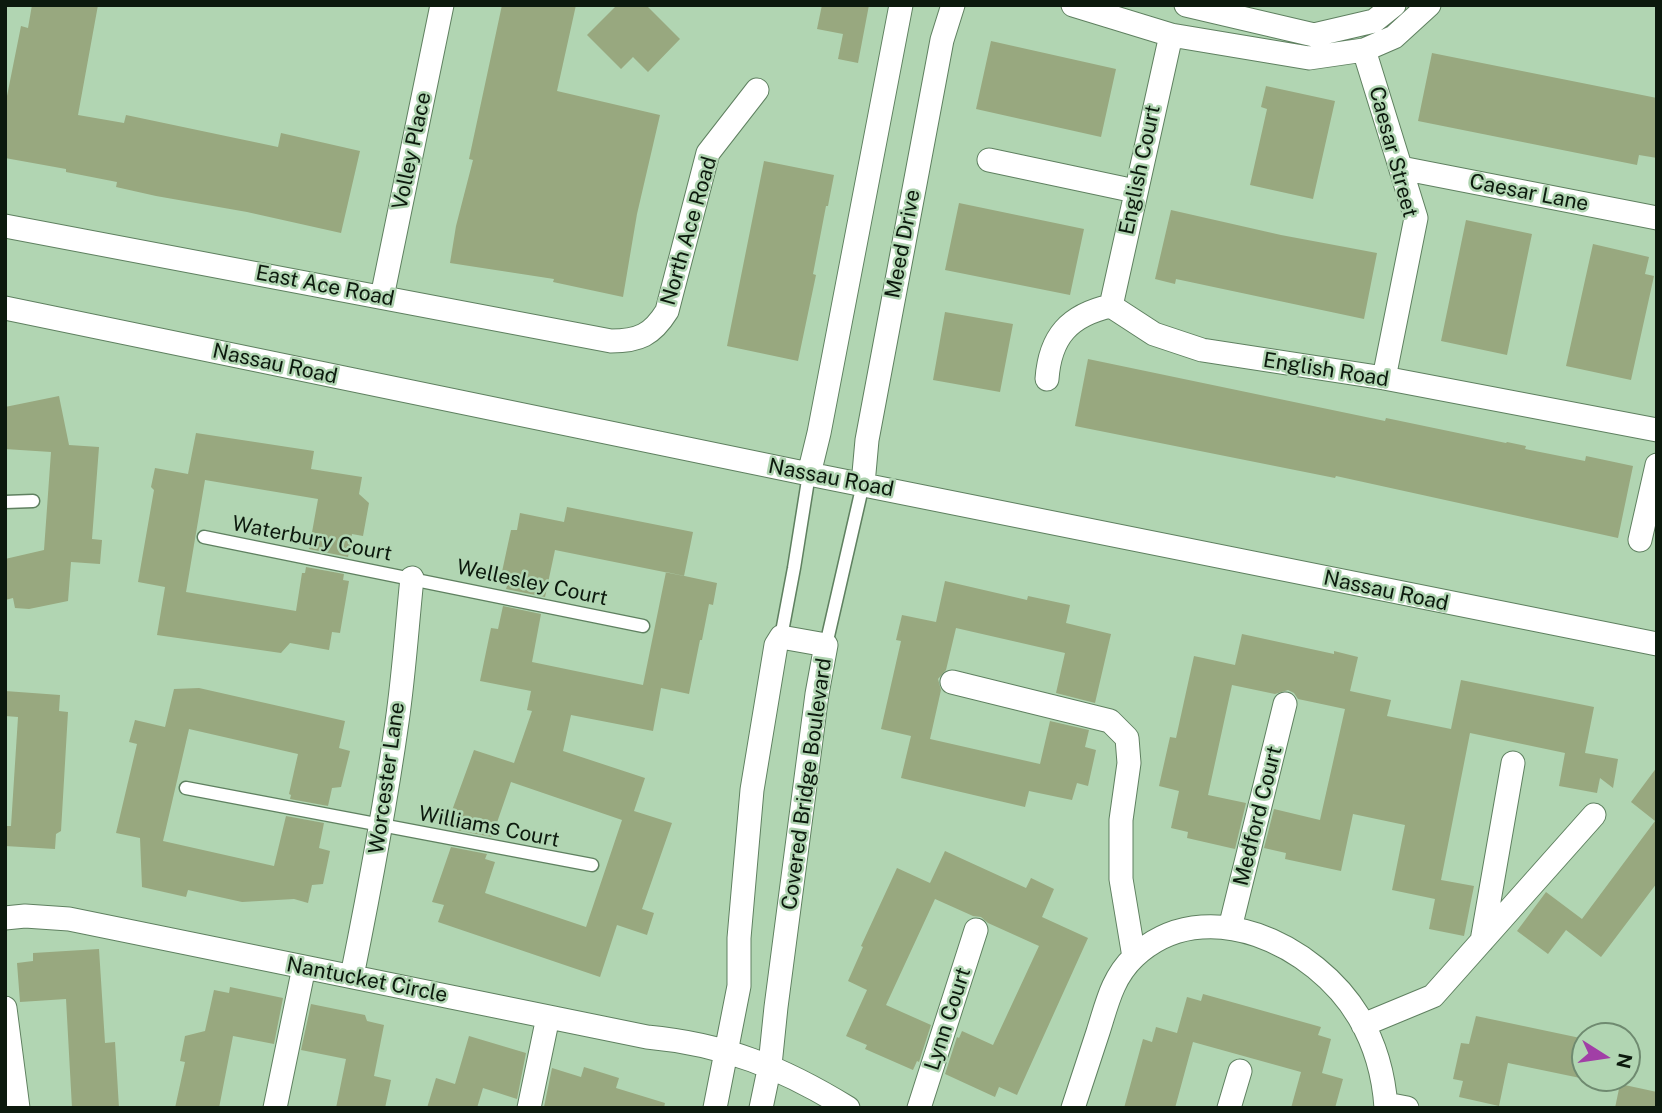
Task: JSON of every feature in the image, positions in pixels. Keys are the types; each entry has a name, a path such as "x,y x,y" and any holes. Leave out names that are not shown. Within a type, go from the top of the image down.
{"street":[{"name":"Volley Place","path":"382,297 442,5"},
{"path":"809,474 901,5"},
{"name":"Meed Drive","path":"863,484 874,400 942,40 953,5"},
{"path":"1073,5 1171,35 1309,58 1364,50 1394,37 1429,5"},
{"path":"1186,5 1314,36 1374,21 1394,5"},
{"name":"English Court","path":"1111,306 1171,35"},
{"name":"Caesar Street","path":"1364,50 1416,218 1384,379"},
{"name":"North Ace Road","path":"644,336 658,326 667,311 708,153 757,90"},
{"path":"989,160 1135,191"},
{"name":"Caesar Lane","path":"1401,168 1657,218"},
{"name":"East Ace Road","path":"5,226 611,341 628,341 644,336"},
{"path":"1047,379 1048,360 1065,329 1078,317 1111,306"},
{"name":"English Road","path":"1111,306 1154,334 1185,346 1384,379 1657,430"},
{"name":"Nassau Road","path":"5,308 809,474 1657,644"},
{"path":"1640,540 1657,465"},
{"name":"Worcester Lane","path":"352,976 377,850 397,722 412,578"},
{"path":"715,1108 739,986 739,938 752,790 776,645 780,637"},
{"name":"Covered Bridge Boulevard","path":"761,1108 770,1065 817,694 826,645 780,637"},
{"path":"952,682 1110,721 1127,738 1129,763 1121,820 1121,879 1134,957"},
{"name":"Medford Court","path":"1230,928 1285,704"},
{"path":"1482,941 1513,763"},
{"path":"1363,1025 1433,996 1594,815"},
{"name":"Nantucket Circle","path":"5,918 25,916 69,919 647,1037 701,1045 770,1065 804,1081 848,1108"},
{"path":"1073,1108 1111,988 1121,971 1134,957 1165,936 1202,926 1230,928 1275,943 1311,964 1341,992 1363,1025 1376,1052 1393,1106"},
{"name":"Lynn Court","path":"919,1108 976,930"},
{"path":"275,1108 304,967"},
{"path":"5,1008 18,1108"},
{"path":"529,1108 548,1017"},
{"path":"1229,1108 1240,1071"}],"lane":[{"path":"780,637 809,474"},
{"path":"826,645 863,484"},
{"path":"5,502 33,501"},
{"name":"Waterbury Court","path":"204,537 412,578"},
{"name":"Wellesley Court","path":"412,578 643,626"},
{"name":"Williams Court","path":"186,788 592,866"}],"building":[{"path":"32,5 98,5 78,115 124,123 126,115 278,147 281,133 360,151 341,233 247,212 156,196 116,187 117,182 66,172 66,169 5,158 5,106 21,26 28,28"},
{"path":"502,5 576,5 557,91 660,115 637,214 623,297 553,282 554,279 450,263 456,226 473,160 469,159"},
{"path":"617,5 646,5 680,39 648,72 633,57 621,69 587,35"},
{"path":"822,5 869,5 858,63 838,59 843,34 817,29"},
{"path":"991,41 1116,69 1101,137 976,109"},
{"path":"1432,53 1657,98 1657,158 1639,155 1637,165 1418,121"},
{"path":"1266,86 1335,101 1313,199 1250,185 1267,109 1261,107"},
{"path":"764,161 834,175 798,361 727,346"},
{"path":"959,203 1084,229 1070,295 945,270"},
{"path":"1171,210 1377,253 1364,319 1176,279 1175,284 1155,279"},
{"path":"1466,220 1532,234 1507,355 1441,341"},
{"path":"1593,244 1649,257 1645,274 1654,276 1631,380 1566,366"},
{"path":"945,312 1013,324 1000,392 933,380"},
{"path":"1088,359 1385,421 1386,418 1507,442 1526,446 1525,449 1585,461 1586,456 1633,466 1618,538 1336,476 1335,478 1075,426"},
{"path":"59,396 69,445 99,447 92,539 102,540 100,564 71,562 68,601 29,609 15,608 13,598 5,600 5,559 44,550 51,452 5,449 5,407"},
{"path":"196,433 314,451 311,469 362,477 359,494 369,503 363,536 352,534 348,557 309,549 318,499 205,480 186,592 296,611 302,573 305,573 306,567 344,574 343,580 349,581 340,633 332,632 329,650 290,643 281,653 157,635 165,587 138,582 154,490 151,487 155,468 188,474"},
{"path":"567,507 693,532 684,576 555,550 545,597 506,589 508,583 500,581 511,530 517,530 520,513 564,522"},
{"path":"666,572 717,583 713,605 709,604 689,694 661,688 653,731 571,715 563,751 645,778 634,811 672,823 642,909 654,913 647,935 617,925 600,977 438,922 444,905 432,902 451,847 487,854 485,859 495,862 485,893 586,927 622,820 511,782 492,837 456,830 460,819 450,816 474,750 514,763 532,711 527,710 531,691 480,681 491,628 498,629 503,606 541,614 532,662 643,685"},
{"path":"945,581 1027,600 1028,596 1070,605 1066,623 1111,634 1095,703 1056,693 1065,653 956,628 946,670 938,679 941,690 930,739 1040,764 1050,721 1089,730 1085,747 1096,750 1088,786 1077,783 1072,800 1029,791 1025,807 901,778 911,736 881,729 901,641 896,640 902,615 936,622"},
{"path":"1242,634 1358,657 1350,691 1391,700 1387,716 1451,729 1461,680 1594,707 1585,753 1618,759 1613,788 1600,778 1597,793 1559,786 1565,753 1470,733 1441,880 1474,886 1464,936 1429,929 1435,899 1392,890 1405,825 1353,814 1341,871 1285,859 1286,853 1264,848 1274,809 1320,820 1345,709 1298,699 1288,690 1275,694 1232,685 1208,795 1246,803 1235,849 1187,838 1188,832 1171,828 1179,791 1159,786 1170,737 1176,738 1194,656 1235,665"},
{"path":"199,688 345,721 339,748 350,751 341,787 332,788 328,806 290,799 298,754 189,729 163,841 274,866 286,816 324,823 319,848 330,851 323,884 312,885 308,903 294,899 242,902 188,890 186,897 142,887 140,838 116,833 137,744 129,742 135,720 165,727 174,689"},
{"path":"5,691 60,695 59,711 68,712 61,831 56,834 55,849 5,846 5,826 11,826 18,717 5,716"},
{"path":"1657,767 1657,883 1601,957 1566,930 1548,954 1517,931 1546,892 1582,919 1655,821 1631,802"},
{"path":"945,851 1026,888 1031,878 1054,889 1042,917 1088,938 1017,1095 999,1087 995,1097 945,1074 957,1037 959,1038 962,1031 993,1045 1039,946 988,923 981,917 935,899 886,1005 931,1025 919,1062 917,1061 913,1070 865,1049 867,1045 846,1036 867,990 848,981 897,868 930,883"},
{"path":"99,949 105,1043 115,1042 119,1108 72,1108 66,999 20,1002 17,963 33,961 33,953"},
{"path":"230,987 283,998 274,1044 233,1036 219,1108 175,1108 185,1062 180,1061 185,1036 205,1031 214,990 229,993"},
{"path":"1203,994 1321,1027 1318,1035 1331,1039 1322,1073 1343,1079 1335,1108 1291,1108 1301,1072 1193,1042 1175,1108 1124,1108 1143,1039 1152,1042 1156,1027 1177,1033 1187,997 1201,1001"},
{"path":"311,1004 365,1015 367,1021 384,1025 374,1076 391,1080 385,1108 336,1108 346,1059 301,1050"},
{"path":"1476,1016 1571,1036 1571,1076 1508,1063 1499,1106 1459,1097 1463,1081 1453,1079 1461,1043 1469,1044"},
{"path":"469,1036 526,1053 517,1099 483,1088 477,1108 427,1108 436,1078 455,1084"},
{"path":"584,1067 619,1078 616,1088 665,1103 664,1108 544,1107 552,1068 581,1077"},
{"path":"1641,1089 1657,1092 1657,1108 1615,1108 1618,1092 1641,1092"}]}
